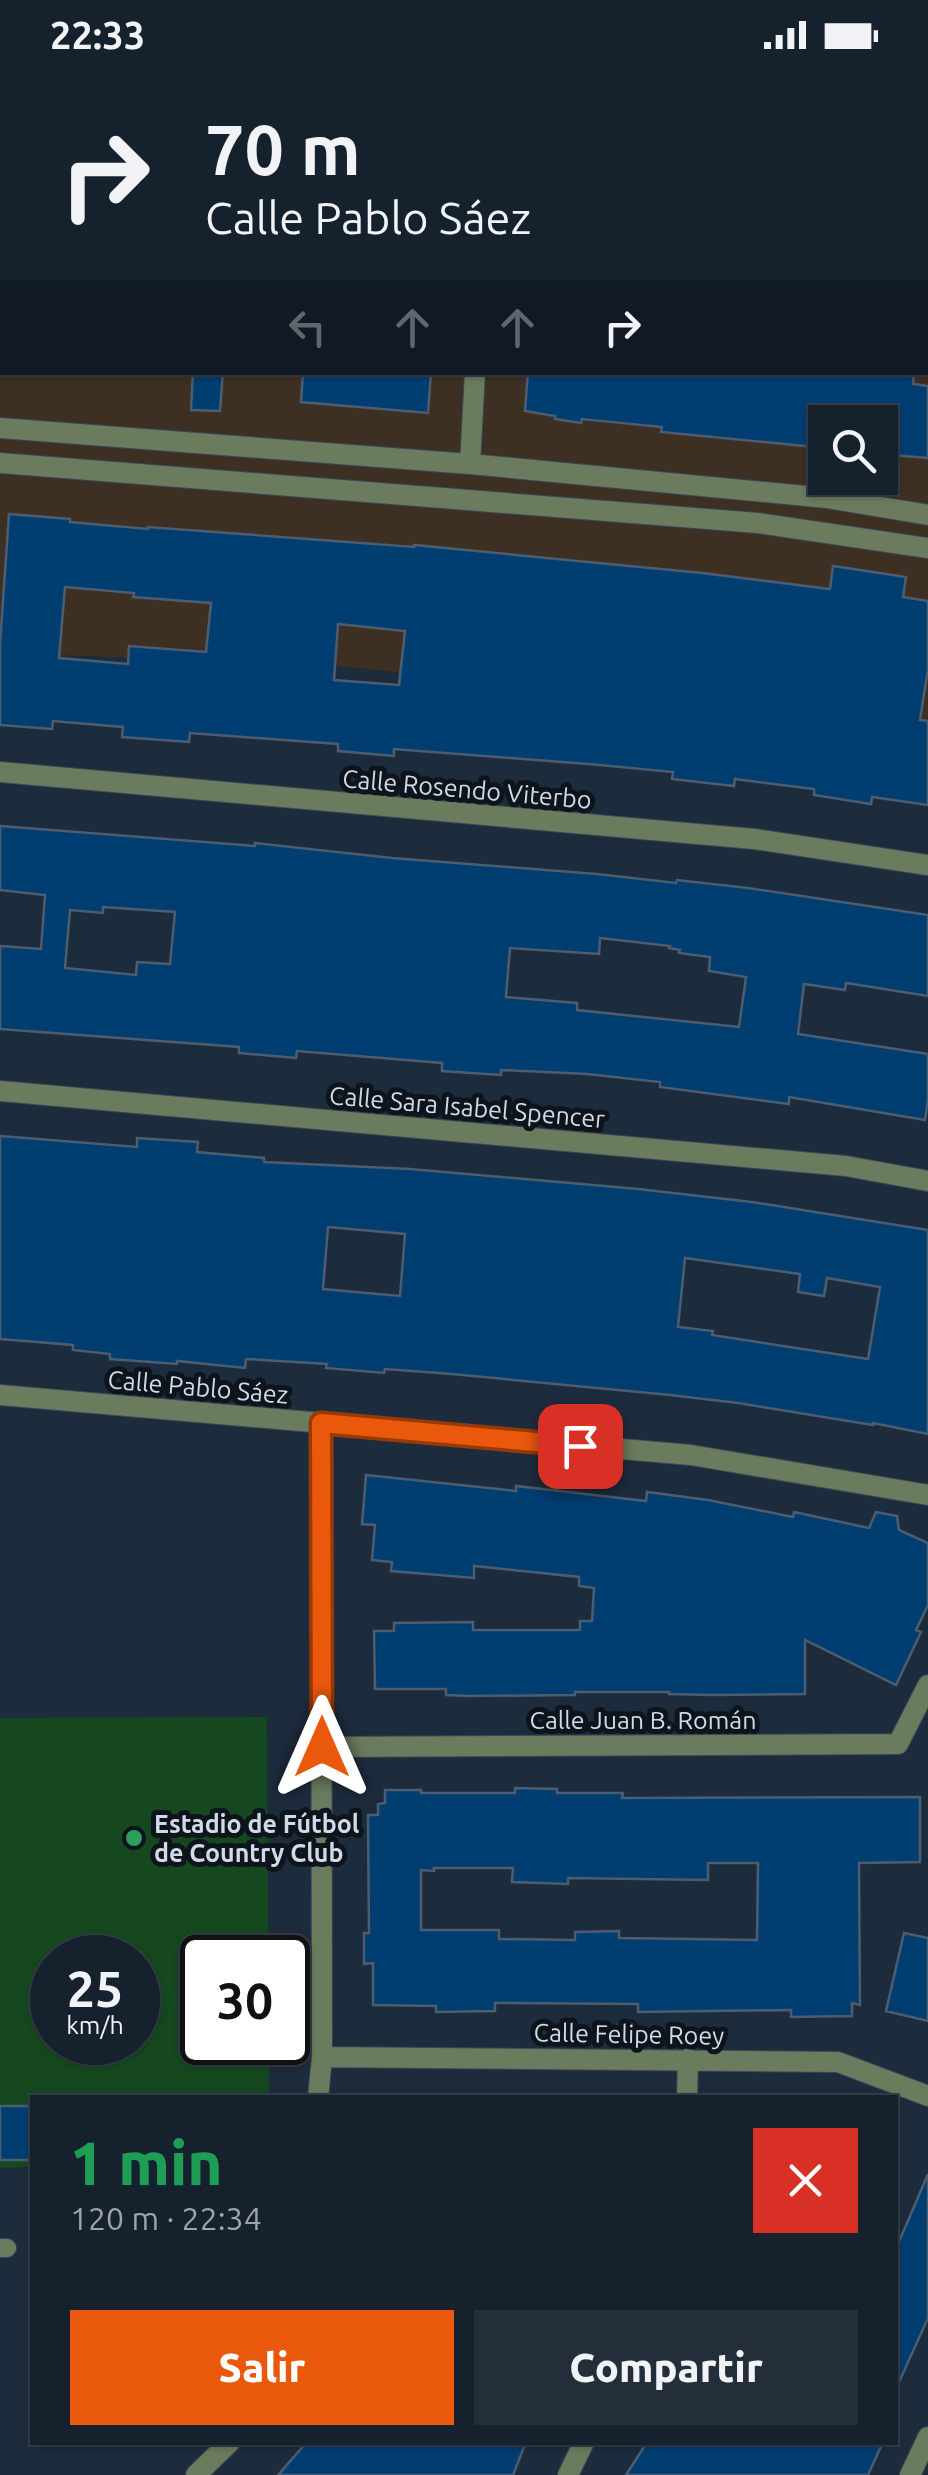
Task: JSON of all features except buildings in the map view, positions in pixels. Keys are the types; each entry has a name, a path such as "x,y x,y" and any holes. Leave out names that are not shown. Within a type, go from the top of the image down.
{"street":[{"path":"470,464 475,375"},
{"path":"0,428 470,464 827,498 928,515"},
{"path":"0,463 758,523 928,548"},
{"name":"Calle Rosendo Viterbo","path":"0,772 754,839 928,865"},
{"name":"Calle Sara Isabel Spencer","path":"0,1091 846,1166 928,1181"},
{"name":"Calle Pablo Sáez","path":"0,1395 691,1455 928,1495"},
{"path":"318,2095 322,2057 321,1423"},
{"name":"Calle Juan B. Román","path":"322,1747 898,1744 928,1685"},
{"name":"Calle Felipe Roey","path":"322,2057 838,2062 928,2096"},
{"path":"687,2095 688,2059"},
{"path":"910,2475 928,2437"},
{"path":"196,2475 227,2445"},
{"path":"568,2475 583,2445"}],"shaded area":[{"path":"0,375 928,375 928,727 329,665 0,653"}],"green space":[{"name":"Estadio de Fútbol de Country Club","path":"267,1717 268,1935 180,1935 180,2065 269,2065 269,2095 30,2095 30,2167 0,2168 0,1718"}],"place":[{"name":"Estadio de Fútbol de Country Club","path":"134,1838"}],"route":[{"path":"322,1747 321,1423 580,1446"}]}
